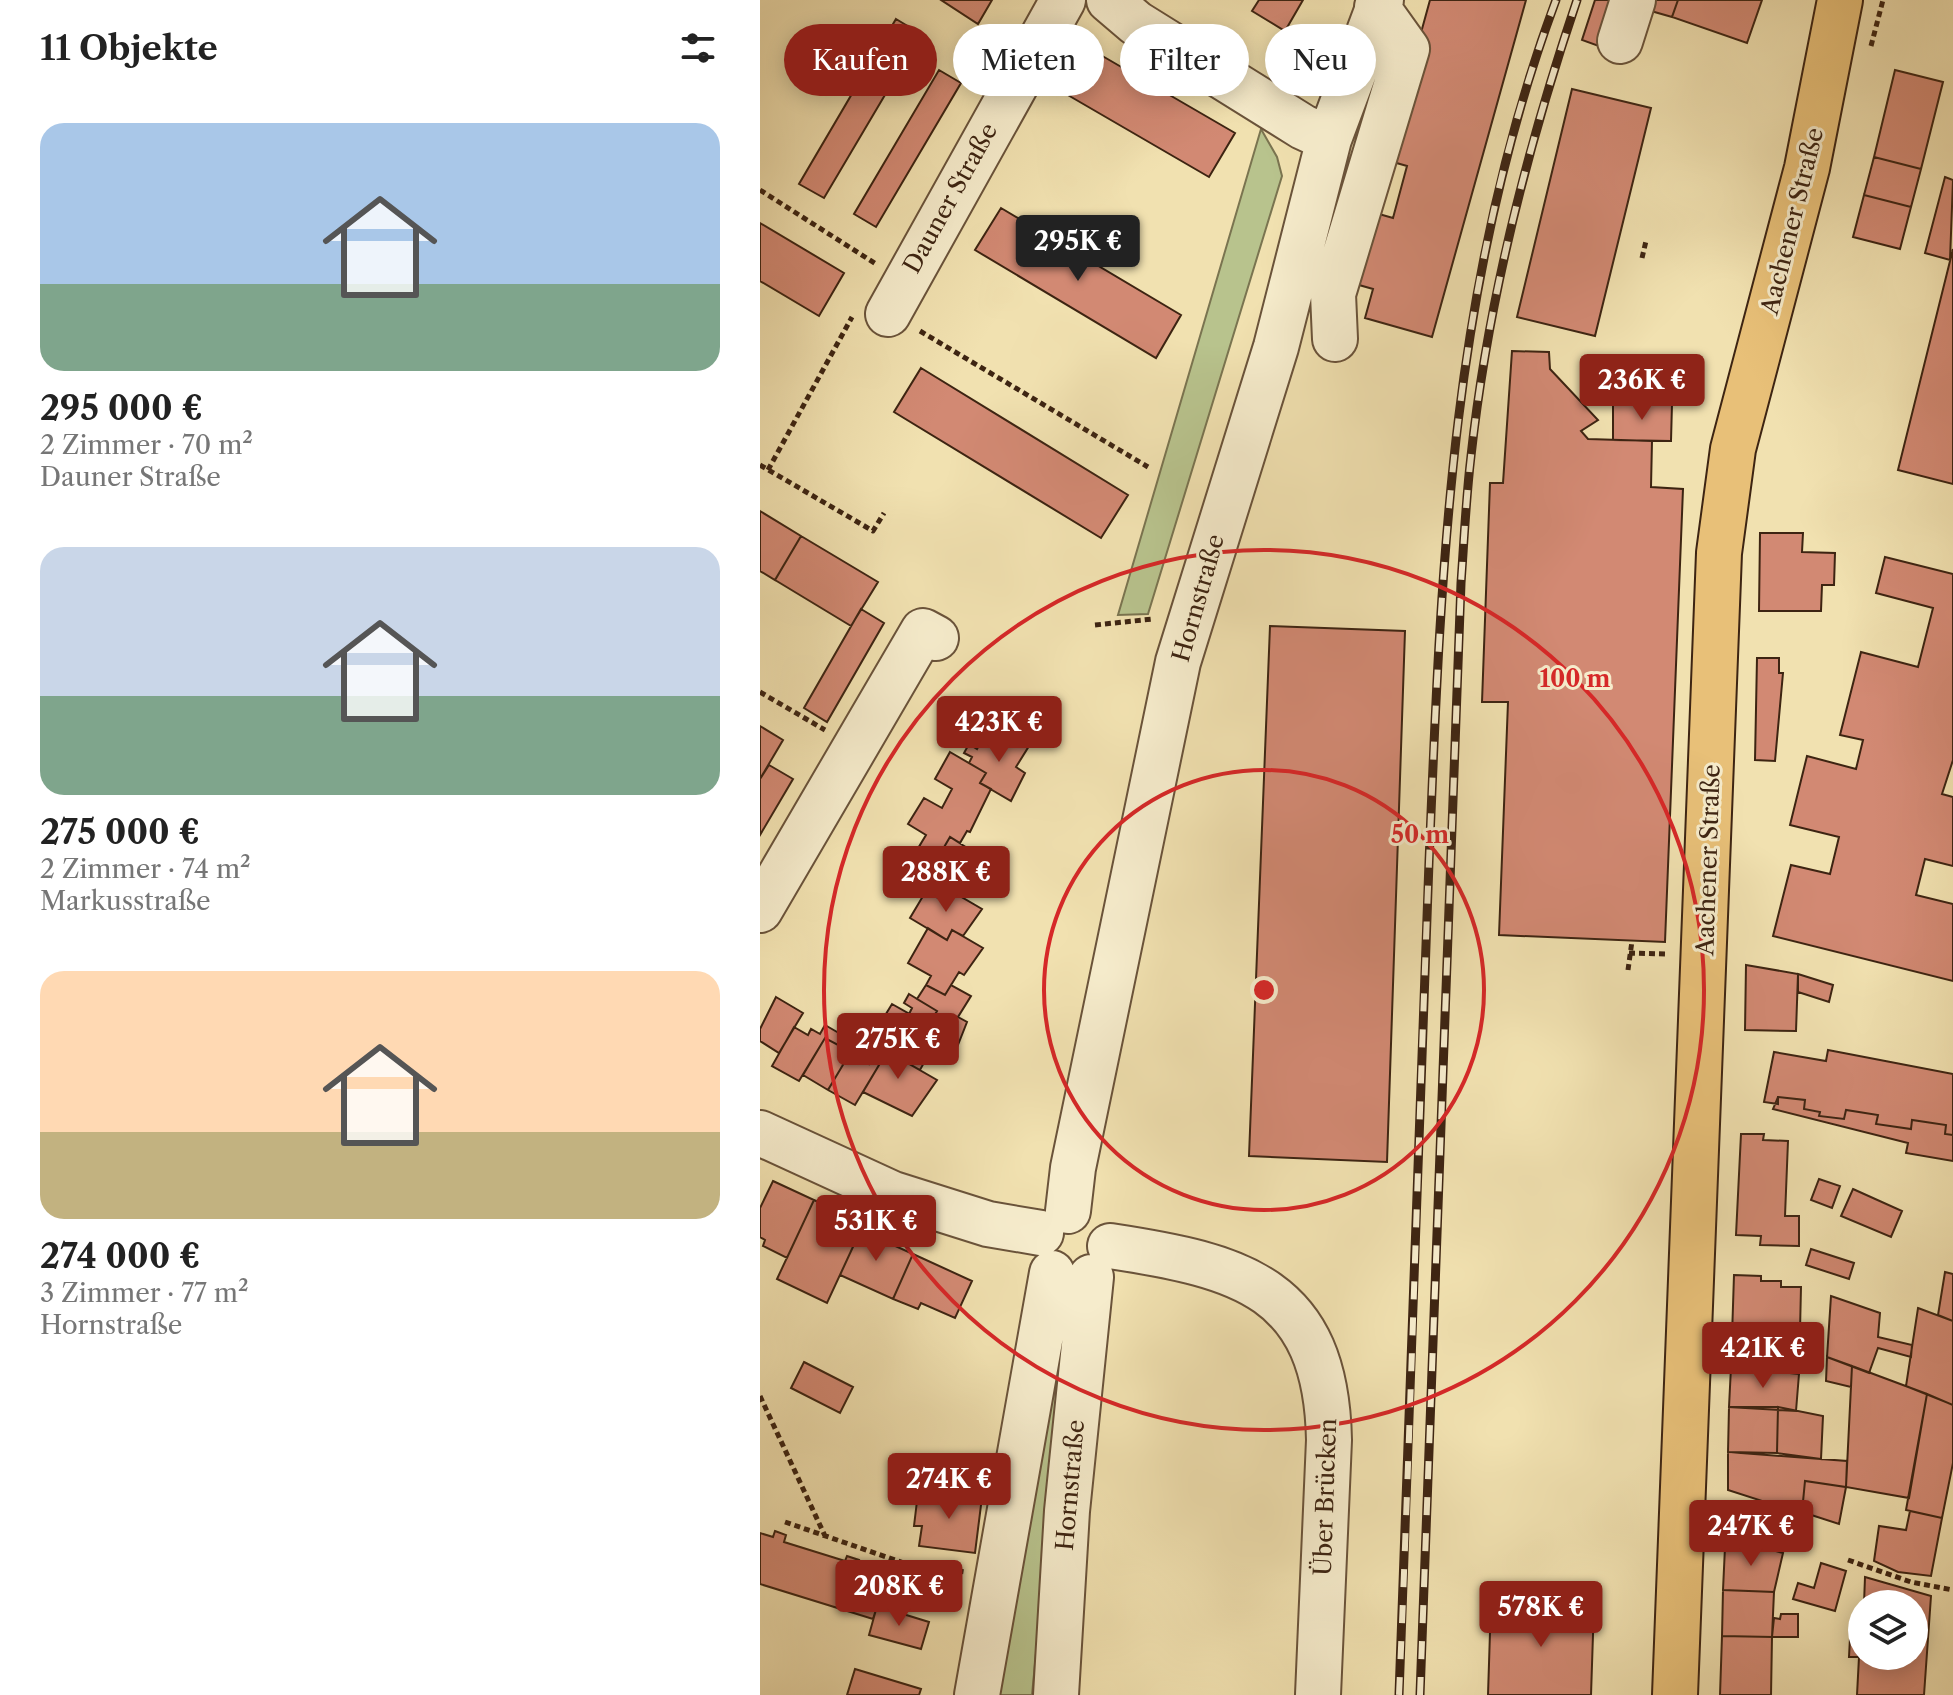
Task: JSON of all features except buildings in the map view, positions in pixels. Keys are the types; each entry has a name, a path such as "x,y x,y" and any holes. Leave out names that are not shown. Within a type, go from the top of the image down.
{"main road":[{"name":"Aachener Straße","path":"1675,1695 1719,553 1733,449 1847,29"}],"street":[{"name":"Dauner Straße","path":"896,297 1063,0"},
{"path":"1109,0 1136,23 1303,127 1329,139"},
{"path":"1620,41 1633,0"},
{"path":"1335,339 1333,294 1407,49 1379,4"},
{"name":"Hornstraße","path":"1056,1695 1067,1511 1073,1168 1178,662 1276,347 1329,139 1379,4"},
{"path":"760,910 923,631 936,638"},
{"name":"Über Brücken","path":"760,1133 893,1194 988,1224 1072,1248 1208,1263 1265,1290 1297,1320 1317,1354 1328,1405 1318,1695"},
{"name":"Hornstraße","path":"977,1695 997,1577 1072,1248"}],"path":[{"path":"1847,29 1883,0"},
{"path":"760,190 896,297 1148,467"},
{"path":"1642,258 1646,241"},
{"path":"768,470 862,299 896,297"},
{"path":"760,465 873,531 884,513"},
{"path":"1095,625 1153,619"},
{"path":"760,692 856,748"},
{"path":"1628,970 1632,941"},
{"path":"1629,953 1668,954"},
{"path":"760,1396 826,1537"},
{"path":"785,1522 904,1563 997,1577"},
{"path":"1848,1560 1911,1582 1953,1590"}],"green space":[{"path":"1261,129 1277,157 1282,176 1148,614 1118,615"},
{"path":"1068,1319 1032,1695 992,1695 1053,1321"}],"railway":[{"path":"1399,1695 1429,862 1447,534 1473,318 1494,212 1521,106 1556,0"},
{"path":"1420,1695 1461,583 1468,488 1478,398 1499,282 1526,168 1577,0"}]}
